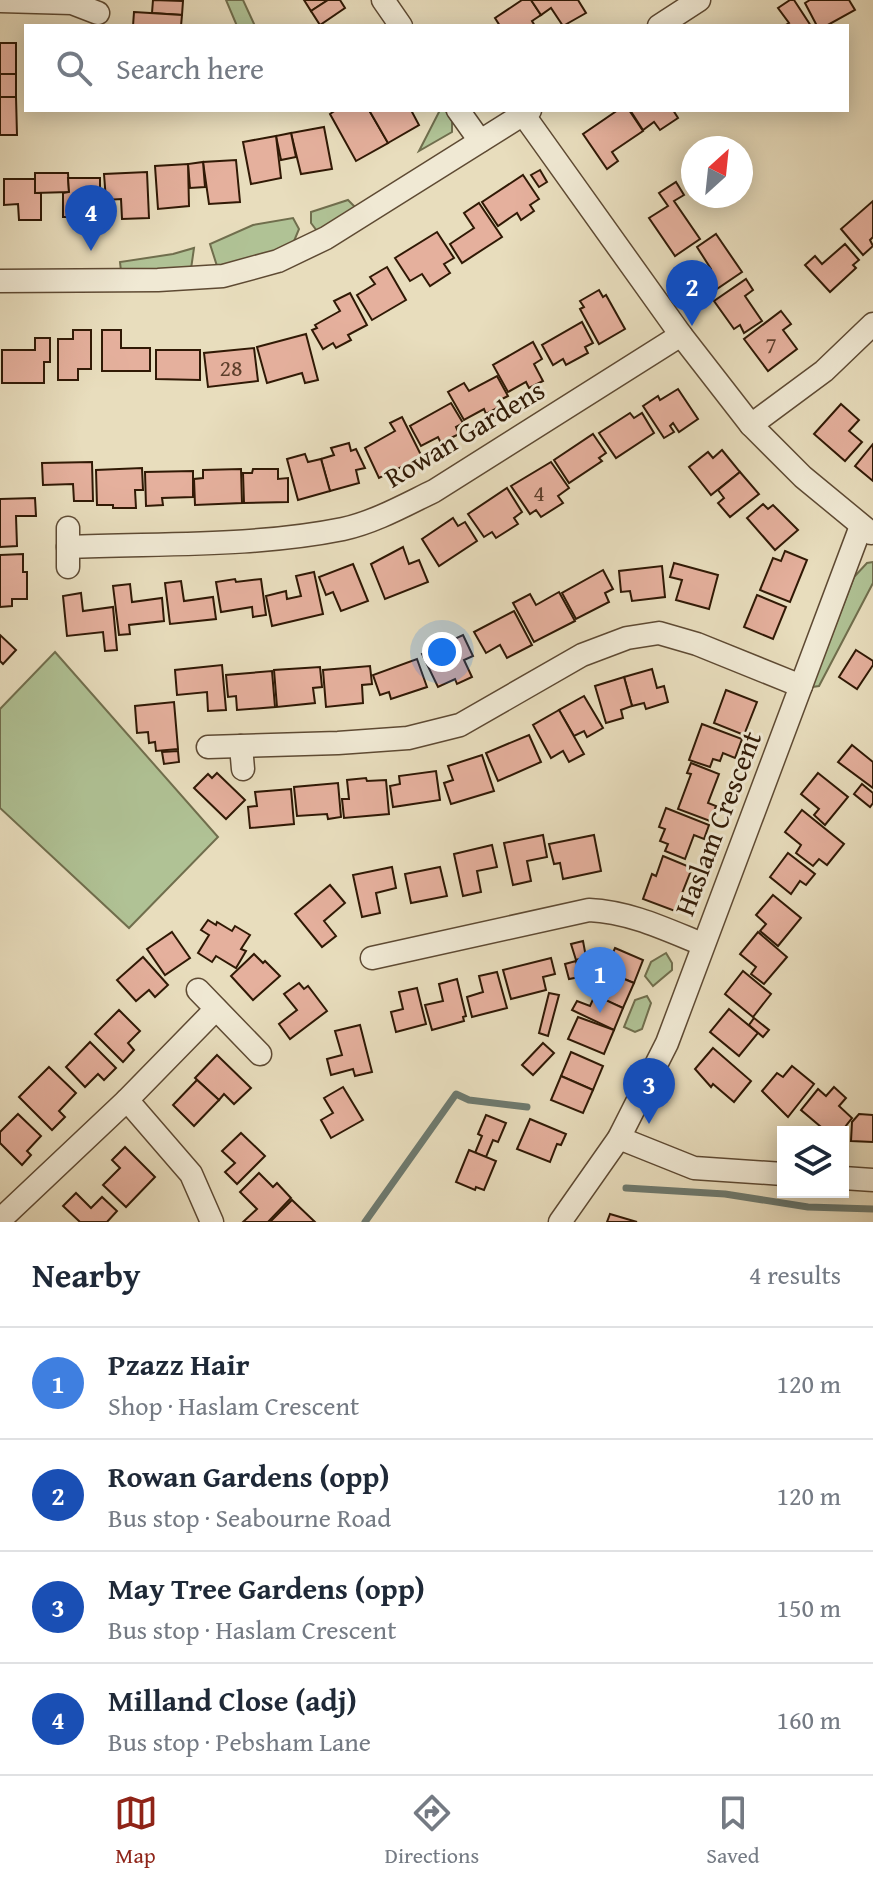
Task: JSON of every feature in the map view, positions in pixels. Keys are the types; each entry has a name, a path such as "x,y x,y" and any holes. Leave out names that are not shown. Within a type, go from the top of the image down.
{"street":[{"path":"383,0 400,24"},
{"path":"662,24 699,0"},
{"path":"0,1 72,2 98,13"},
{"path":"459,112 480,141"},
{"path":"0,281 158,280 223,276 278,261 326,238 527,112 681,335 751,425 803,477 867,530"},
{"path":"751,425 824,371 873,324"},
{"name":"Rowan Gardens","path":"68,548 263,539 345,528 391,512 434,491 681,335"},
{"name":"Haslam Crescent","path":"560,1222 619,1138 667,1043 801,686 867,530"},
{"path":"208,747 242,757 338,743 408,738 460,725 582,655 627,638 659,633 697,644 801,686"},
{"path":"385,948 589,910 632,916 702,944"},
{"path":"198,990 260,1054"},
{"path":"0,1220 127,1100 216,1009"},
{"path":"127,1100 191,1174 212,1222"},
{"path":"619,1138 694,1168 777,1174"},
{"path":"849,1178 873,1180"}],"green space":[{"path":"226,0 243,0 254,24 236,24"},
{"path":"439,112 446,112 452,121 452,132 419,151"},
{"path":"348,200 357,209 317,231 311,223 311,212"},
{"path":"293,218 299,229 292,246 261,257 217,266 210,244 253,225"},
{"path":"194,248 191,269 121,271 120,262"},
{"path":"873,562 873,583 819,686 812,687 854,577 867,563"},
{"path":"55,652 218,837 129,928 0,808 0,709"},
{"path":"666,953 672,970 653,986 645,976 651,962"},
{"path":"647,996 651,1003 642,1029 635,1032 624,1027 635,1000"}],"building":[{"path":"153,0 183,1 182,15 152,13"},
{"path":"304,0 328,0 311,11"},
{"path":"328,0 340,0 345,8 321,24 311,11"},
{"path":"522,0 531,0 541,15 532,21 534,24 499,24 495,18"},
{"path":"531,0 578,0 586,13 567,24 562,24 551,8 541,15"},
{"path":"794,0 810,24 787,24 778,8"},
{"path":"810,0 849,0 855,10 830,24 816,24 805,3"},
{"path":"134,12 182,15 181,24 133,24"},
{"path":"0,43 16,43 16,74 0,74"},
{"path":"0,74 16,74 16,97 0,97"},
{"path":"0,97 16,97 17,135 0,135"},
{"path":"370,112 388,143 356,161 330,114"},
{"path":"370,112 412,112 419,125 388,143"},
{"path":"615,112 630,112 643,131 612,152 618,161 607,169 583,134"},
{"path":"631,112 674,112 678,118 660,130 654,122 643,130"},
{"path":"324,127 332,169 301,174 291,133"},
{"path":"291,133 296,157 281,160 276,136"},
{"path":"276,136 281,178 251,184 243,142"},
{"path":"236,160 240,202 209,204 203,162"},
{"path":"203,162 205,187 190,188 188,164"},
{"path":"188,164 189,206 158,209 155,166"},
{"path":"540,170 547,182 539,187 531,175"},
{"path":"147,172 149,218 122,219 121,199 106,200 104,174"},
{"path":"35,173 68,173 69,192 35,193"},
{"path":"523,175 539,199 530,205 534,211 521,220 517,213 498,226 482,202"},
{"path":"68,178 100,178 100,201 86,201 86,217 63,217 63,193 69,192"},
{"path":"4,179 35,179 35,193 41,193 41,220 19,220 18,204 4,205"},
{"path":"676,182 681,197 674,201 700,239 675,256 649,218 668,206 659,193"},
{"path":"873,201 873,237 870,240 873,246 863,255 841,229"},
{"path":"479,203 502,237 462,263 450,244 474,228 464,213"},
{"path":"437,232 454,258 444,264 450,273 430,286 422,274 410,281 395,258"},
{"path":"716,234 742,272 705,297 694,281 711,269 697,247"},
{"path":"845,244 859,260 853,265 856,268 830,292 805,265 815,256 822,264"},
{"path":"387,267 406,300 372,320 357,295 375,284 370,277"},
{"path":"746,279 753,290 745,296 762,321 744,333 740,325 734,329 714,301"},
{"path":"599,290 603,297 606,295 625,329 599,344 580,309 584,307 580,301"},
{"path":"350,293 367,325 348,335 351,340 336,348 333,343 323,349 312,330 317,328 315,325 340,311 334,301"},
{"path":"781,311 791,324 783,330 797,349 768,371 744,339"},
{"path":"582,322 593,343 585,347 588,353 566,365 563,359 553,365 542,345"},
{"path":"73,330 91,330 91,369 78,369 78,380 58,380 58,339 73,339"},
{"path":"102,330 121,330 121,348 150,348 150,371 102,371"},
{"path":"306,334 318,380 305,383 302,373 267,383 257,347"},
{"path":"35,338 50,338 50,362 44,362 44,383 2,383 2,350 35,350"},
{"path":"533,342 542,359 534,364 543,381 529,388 526,382 508,392 493,365"},
{"path":"254,348 258,381 208,387 204,353"},
{"path":"156,350 200,350 200,380 156,379"},
{"path":"497,376 508,396 500,400 503,405 486,414 484,409 464,420 448,392 464,383 469,391"},
{"path":"678,389 698,419 679,432 673,423 670,426 674,432 664,438 643,406 658,396 660,400"},
{"path":"451,403 463,423 456,427 459,434 441,443 438,437 421,446 410,426"},
{"path":"841,404 859,420 849,431 862,442 845,461 814,434"},
{"path":"630,413 634,418 642,413 654,433 616,458 599,433"},
{"path":"402,417 422,457 379,478 365,448 395,431 390,423"},
{"path":"593,434 606,453 599,458 602,461 569,483 554,460"},
{"path":"349,443 351,451 356,449 365,468 356,470 359,483 330,491 321,459 334,455 331,448"},
{"path":"873,444 873,481 855,466"},
{"path":"722,450 740,472 711,495 689,467 708,452 713,458"},
{"path":"305,454 308,462 321,459 330,491 298,500 287,459"},
{"path":"92,462 93,501 74,501 73,484 43,485 42,463"},
{"path":"551,462 569,488 558,496 563,503 541,517 536,510 530,514 511,486"},
{"path":"142,468 143,490 135,490 136,508 97,505 96,470"},
{"path":"241,469 242,503 195,505 194,479 203,478 203,470"},
{"path":"253,469 278,469 278,479 288,478 288,502 244,503 243,473 252,473"},
{"path":"193,471 193,497 162,498 163,505 146,506 145,472"},
{"path":"740,472 759,494 730,517 718,503 724,498 718,490"},
{"path":"507,488 522,512 514,518 518,524 496,538 492,532 484,537 468,514"},
{"path":"35,498 36,516 16,516 17,546 0,547 0,499"},
{"path":"763,504 768,509 773,505 798,530 775,550 747,518"},
{"path":"453,518 458,526 465,522 477,541 439,566 422,539"},
{"path":"403,547 409,564 419,560 428,582 385,599 371,564"},
{"path":"785,551 807,560 790,602 760,590 773,558 781,561"},
{"path":"23,554 27,599 12,599 12,606 0,607 0,555"},
{"path":"674,563 718,575 709,609 676,600 682,580 670,577"},
{"path":"353,564 368,601 341,611 333,592 326,595 319,577"},
{"path":"662,566 665,597 632,601 630,591 621,592 619,571"},
{"path":"603,570 613,589 605,593 609,602 576,619 562,593"},
{"path":"314,572 323,614 272,626 266,596 286,591 287,599 301,596 296,576"},
{"path":"235,579 236,582 261,579 266,615 253,617 252,607 221,612 216,582"},
{"path":"181,581 184,601 213,597 216,619 170,624 165,583"},
{"path":"130,584 132,602 162,598 164,621 129,625 130,634 119,635 113,586"},
{"path":"559,592 575,621 534,642 513,603 530,594 536,605"},
{"path":"81,593 83,611 113,607 117,650 105,651 103,632 67,636 63,596"},
{"path":"757,595 786,607 773,639 744,627"},
{"path":"514,611 532,645 507,658 500,645 486,653 474,632"},
{"path":"0,635 16,650 3,664 0,661"},
{"path":"463,635 473,656 464,660 472,677 457,684 455,679 438,687 422,654"},
{"path":"856,650 873,661 857,689 839,677"},
{"path":"417,659 427,687 391,699 389,692 380,695 373,675"},
{"path":"222,665 226,710 208,711 207,692 177,695 175,670"},
{"path":"370,666 372,684 362,685 363,703 326,707 323,670"},
{"path":"320,667 322,687 313,688 315,703 277,707 274,670"},
{"path":"652,669 657,688 664,686 668,702 646,709 644,703 632,706 624,677"},
{"path":"272,671 275,707 237,710 236,696 228,697 226,675"},
{"path":"624,677 632,706 621,710 623,718 606,723 595,686"},
{"path":"726,690 757,702 744,735 714,723"},
{"path":"584,696 603,728 587,737 584,731 574,736 559,710"},
{"path":"174,702 178,749 156,751 155,742 149,743 148,732 137,733 135,706"},
{"path":"559,710 584,754 569,762 563,751 551,758 533,725"},
{"path":"702,724 742,739 735,758 723,753 720,761 713,759 710,767 689,760"},
{"path":"529,735 541,762 498,781 486,753"},
{"path":"852,745 873,762 873,788 838,762"},
{"path":"178,751 179,762 164,764 162,752"},
{"path":"482,755 494,791 451,804 444,783 453,780 448,766"},
{"path":"691,763 719,774 708,803 716,806 710,821 678,809 691,774 687,773"},
{"path":"436,771 440,800 393,807 390,786 400,784 399,776"},
{"path":"217,773 245,800 226,819 194,788 208,774 212,778"},
{"path":"818,773 848,797 825,825 814,815 819,809 801,794"},
{"path":"366,778 367,781 386,780 389,814 344,818 342,799 349,799 347,780"},
{"path":"338,783 341,817 328,819 327,814 297,816 294,787"},
{"path":"862,784 873,793 870,807 854,794"},
{"path":"291,789 294,824 250,828 248,807 257,806 255,792"},
{"path":"666,808 709,825 704,839 694,835 685,859 665,851 668,844 660,841 665,829 659,827"},
{"path":"802,810 844,844 827,865 819,859 813,866 796,853 801,845 785,832"},
{"path":"543,835 547,857 527,861 531,881 513,885 504,843"},
{"path":"594,835 601,871 563,879 560,863 554,864 549,844"},
{"path":"492,845 497,867 477,871 481,892 463,896 454,854"},
{"path":"788,853 815,874 806,885 800,881 791,894 770,877"},
{"path":"663,856 692,868 675,911 643,899"},
{"path":"392,867 396,888 376,893 380,913 362,917 353,875"},
{"path":"440,867 447,896 411,903 405,874"},
{"path":"330,885 345,903 324,921 336,936 322,947 295,914"},
{"path":"773,895 801,918 778,946 760,931 766,924 756,915"},
{"path":"208,920 232,931 235,926 250,935 241,949 246,951 236,968 216,956 212,962 198,953 209,935 201,930"},
{"path":"172,932 190,958 165,975 147,949"},
{"path":"758,932 787,957 764,984 751,974 756,967 740,954"},
{"path":"583,941 586,957 576,960 571,944"},
{"path":"615,948 643,960 634,983 605,971"},
{"path":"254,954 280,976 253,1000 231,976"},
{"path":"143,957 168,985 155,997 149,990 136,1001 117,980"},
{"path":"551,958 555,974 543,977 546,990 511,999 503,970"},
{"path":"576,961 580,977 569,979 565,964"},
{"path":"596,971 604,974 605,971 634,983 623,1008 601,999 588,989"},
{"path":"743,971 771,994 753,1017 725,994"},
{"path":"497,972 507,1008 472,1017 467,997 483,992 479,976"},
{"path":"457,979 466,1016 463,1017 464,1021 432,1030 425,1005 443,1001 439,984"},
{"path":"299,983 304,989 308,986 327,1011 290,1039 279,1024 297,1010 284,994"},
{"path":"417,988 426,1024 396,1032 391,1012 403,1009 399,992"},
{"path":"549,993 559,995 548,1036 539,1033"},
{"path":"595,995 623,1008 614,1030 572,1010 577,1001 590,1006"},
{"path":"729,1009 758,1033 739,1056 710,1032"},
{"path":"119,1010 140,1031 128,1043 134,1050 123,1062 95,1034"},
{"path":"578,1017 614,1030 604,1054 568,1039"},
{"path":"754,1018 769,1030 763,1037 749,1025"},
{"path":"360,1025 372,1072 355,1076 353,1069 331,1075 327,1059 342,1055 335,1031"},
{"path":"90,1042 116,1068 104,1080 98,1074 85,1087 66,1067"},
{"path":"543,1043 554,1053 533,1075 522,1065"},
{"path":"713,1048 751,1081 734,1102 713,1084 711,1087 695,1069"},
{"path":"571,1052 603,1066 593,1090 561,1076"},
{"path":"217,1055 251,1088 234,1104 224,1094 219,1100 195,1078"},
{"path":"792,1066 814,1084 788,1117 762,1091 777,1073 783,1077"},
{"path":"49,1067 76,1093 59,1111 65,1117 52,1130 19,1097"},
{"path":"561,1076 593,1090 583,1113 551,1100"},
{"path":"197,1080 219,1100 194,1126 173,1105"},
{"path":"343,1087 363,1120 331,1138 321,1120 333,1113 324,1098"},
{"path":"834,1087 846,1098 839,1106 852,1118 846,1126 820,1126 801,1110 818,1089 826,1096"},
{"path":"18,1114 41,1136 27,1151 31,1155 22,1165 0,1143 0,1132"},
{"path":"859,1114 873,1115 873,1142 851,1141 852,1122"},
{"path":"486,1115 506,1123 498,1142 493,1140 486,1157 475,1153 482,1136 478,1134"},
{"path":"530,1119 566,1134 561,1145 557,1144 550,1162 517,1149"},
{"path":"241,1133 265,1156 237,1184 225,1172 235,1163 222,1151"},
{"path":"125,1147 155,1177 126,1207 103,1185 120,1168 112,1160"},
{"path":"469,1150 496,1161 484,1190 476,1187 475,1190 456,1182"},
{"path":"259,1173 273,1187 277,1183 291,1198 268,1222 243,1222 257,1209 240,1192"},
{"path":"76,1193 91,1208 102,1197 117,1211 107,1222 80,1222 63,1206"},
{"path":"292,1200 315,1222 270,1222"},
{"path":"610,1214 637,1222 607,1222"}],"waterway":[{"path":"365,1222 456,1094 469,1100 527,1107"},
{"path":"626,1188 725,1194 808,1207 873,1209"}],"place":[{"name":"Milland Close (adj)","path":"91,251"},
{"name":"Rowan Gardens (opp)","path":"692,326"},
{"name":"Pzazz Hair","path":"600,1013"},
{"name":"May Tree Gardens (opp)","path":"649,1124"}]}
